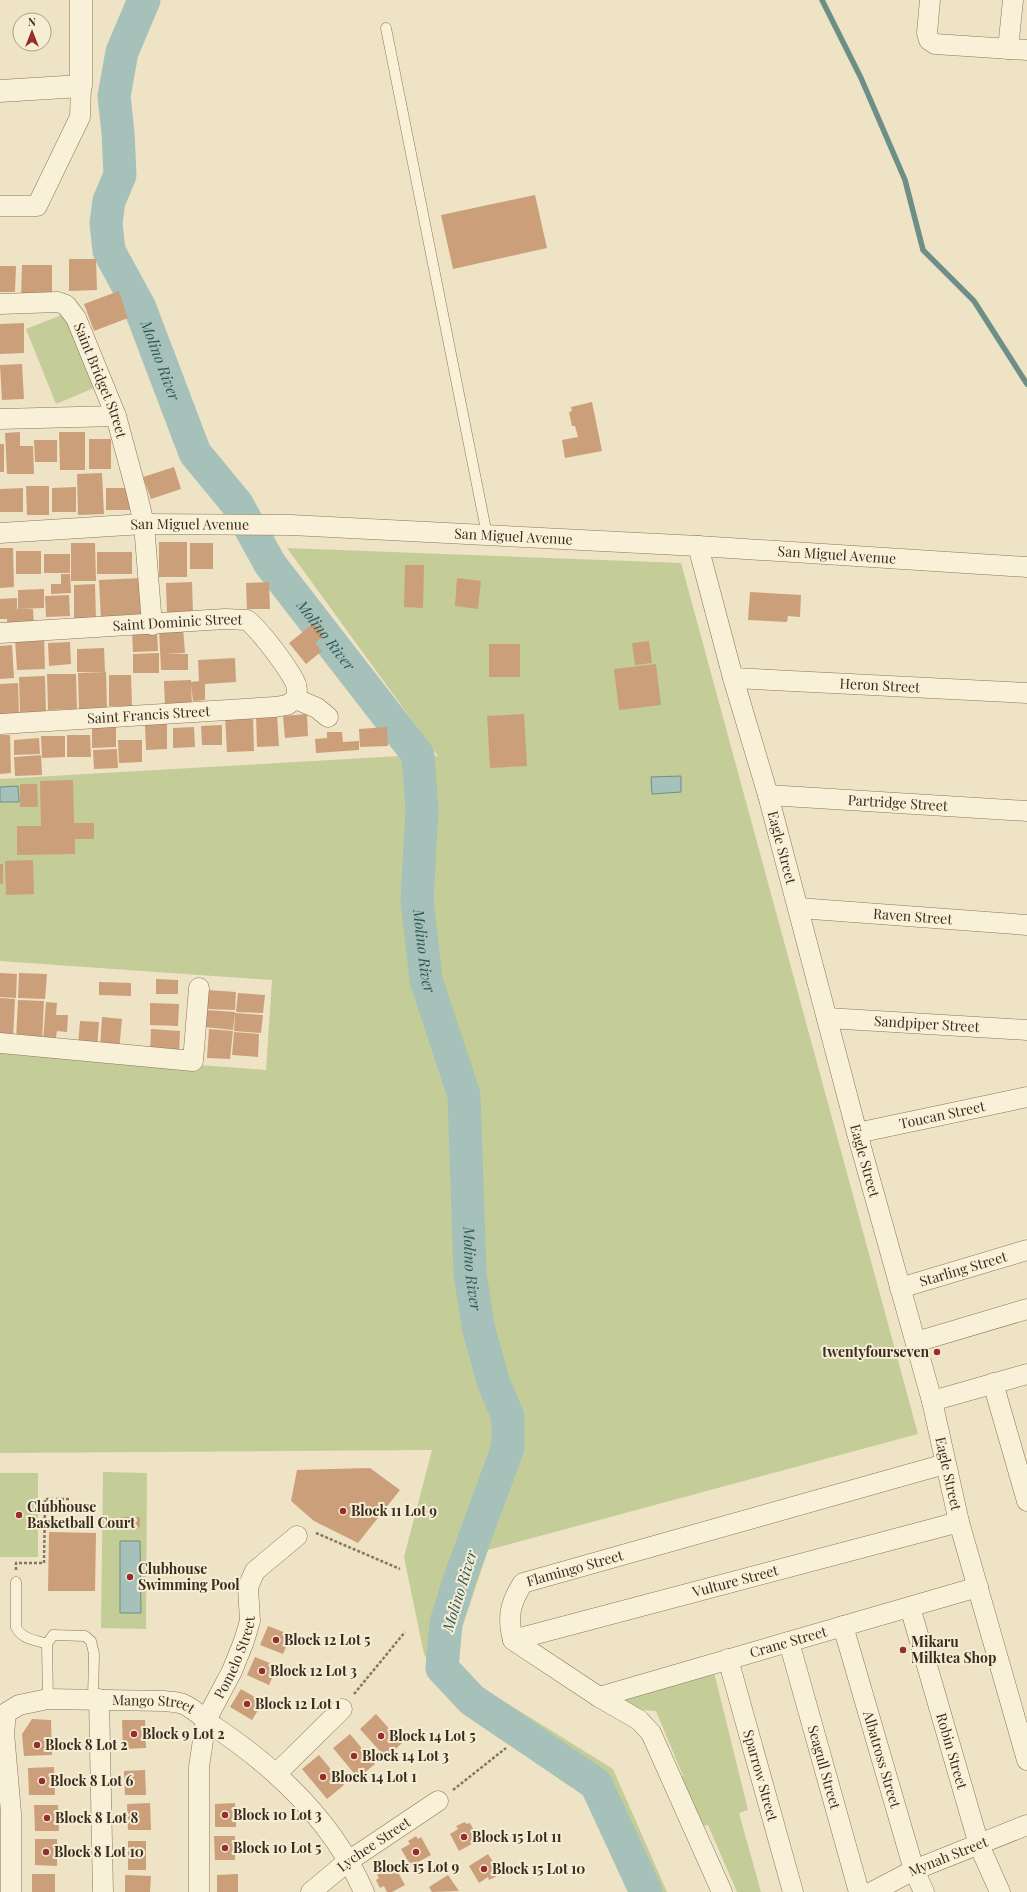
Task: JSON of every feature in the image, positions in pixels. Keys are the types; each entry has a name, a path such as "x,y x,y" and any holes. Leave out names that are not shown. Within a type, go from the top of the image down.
{"street":[{"path":"0,206 36,206 80,117 81,0"},
{"path":"930,0 927,33 929,40 935,44 1018,49 1013,0"},
{"path":"0,90 81,86"},
{"name":"Saint Bridget Street","path":"0,304 48,301 58,302 66,305 76,318 116,416 144,524 152,624"},
{"path":"0,419 116,416"},
{"name":"San Miguel Avenue","path":"0,533 144,524 291,525 487,535 700,555 1027,567"},
{"name":"Eagle Street","path":"700,555 733,678 768,795 857,1133 932,1401 959,1522 978,1588 1019,1703 1027,1760"},
{"name":"Saint Dominic Street","path":"0,633 225,619 247,620 261,633 295,681 298,691 296,699"},
{"name":"Heron Street","path":"733,678 1027,693"},
{"path":"296,699 316,708 328,717"},
{"name":"Saint Francis Street","path":"0,724 275,707 287,705 296,699"},
{"name":"Partridge Street","path":"768,795 1027,811"},
{"name":"Raven Street","path":"798,908 1027,925"},
{"path":"0,1043 193,1061 199,988"},
{"name":"Sandpiper Street","path":"827,1018 1027,1030"},
{"name":"Toucan Street","path":"857,1133 1027,1097"},
{"name":"Starling Street","path":"900,1288 1027,1250"},
{"path":"916,1342 1027,1309"},
{"path":"932,1401 1027,1374"},
{"path":"993,1383 1027,1501"},
{"name":"Flamingo Street","path":"513,1640 509,1623 511,1608 515,1595 523,1583 945,1464"},
{"name":"Vulture Street","path":"513,1640 959,1522"},
{"name":"Pomelo Street","path":"199,1892 199,1766 206,1720 232,1671 244,1641 250,1621 248,1587 255,1571 297,1536"},
{"name":"Crane Street","path":"599,1697 978,1588"},
{"name":"Robin Street","path":"910,1607 979,1845 1000,1892"},
{"name":"Albatross Street","path":"843,1626 914,1870 924,1892"},
{"path":"513,1640 599,1697 639,1720 651,1733 722,1892"},
{"name":"Seagull Street","path":"789,1642 859,1892"},
{"name":"Sparrow Street","path":"728,1659 792,1892"},
{"name":"Mango Street","path":"11,1892 11,1813 4,1733 6,1713 19,1705 48,1699 165,1701 183,1704 196,1711 206,1720 238,1742 277,1774 318,1818 339,1846 364,1892"},
{"path":"96,1699 103,1892"},
{"path":"277,1774 342,1709"},
{"name":"Lychee Street","path":"311,1892 347,1862 438,1801"},
{"name":"Mynah Street","path":"872,1892 914,1870 1027,1825"}],"lane":[{"path":"386,28 487,535"},
{"path":"16,1582 16,1627 18,1632 21,1636 47,1644"},
{"path":"48,1699 47,1644 53,1635 85,1636 92,1641 96,1699"}],"path":[{"path":"16,1582 16,1563 44,1563 45,1499 70,1499"},
{"path":"297,1536 317,1533 400,1569"},
{"path":"342,1709 405,1632"},
{"path":"438,1801 506,1748"}],"green space":[{"path":"64,314 94,388 56,404 26,329"},
{"path":"287,548 681,563 918,1434 488,1550 449,1667 613,1769 667,1892 632,1892 626,1869 585,1798 577,1778 509,1735 465,1704 440,1680 424,1654 404,1557 432,1450 0,1453 0,1050 266,1070 272,980 0,961 0,779 418,755 438,756"},
{"path":"103,1472 147,1473 146,1629 101,1628"},
{"name":"Clubhouse Basketball Court","path":"0,1473 38,1473 38,1557 0,1557"},
{"path":"711,1660 748,1810 739,1813 761,1892 737,1892 708,1825 694,1828 672,1779 683,1776 656,1711 631,1709 615,1690"}],"water":[{"path":"681,776 681,792 652,794 651,777"},
{"path":"18,786 19,802 0,802 0,787"},
{"name":"Clubhouse Swimming Pool","path":"120,1541 140,1541 141,1613 120,1613"}],"building":[{"path":"535,195 547,248 453,269 441,215"},
{"path":"69,259 96,259 97,290 69,291"},
{"path":"22,265 52,265 52,299 21,299"},
{"path":"0,266 16,266 15,292 0,292"},
{"path":"119,291 128,318 94,331 84,304"},
{"path":"24,323 24,353 0,354 0,324"},
{"path":"22,364 24,399 2,400 0,365"},
{"path":"592,402 602,451 565,458 562,440 578,437 575,426 572,426 569,412 572,411 571,407"},
{"path":"20,432 20,446 33,446 34,474 7,474 5,433"},
{"path":"59,432 85,432 85,470 60,470"},
{"path":"89,439 111,439 111,469 89,469"},
{"path":"34,440 57,440 57,462 35,462"},
{"path":"0,444 4,444 4,472 0,472"},
{"path":"174,467 181,489 151,499 143,477"},
{"path":"102,473 104,514 78,515 77,474"},
{"path":"26,486 49,486 49,515 27,515"},
{"path":"76,487 76,512 52,512 52,488"},
{"path":"23,488 23,512 0,512 0,489"},
{"path":"106,488 131,488 131,510 106,510"},
{"path":"159,542 187,542 187,577 159,577"},
{"path":"71,543 95,543 96,581 71,581"},
{"path":"190,543 213,543 213,569 190,569"},
{"path":"0,548 13,548 14,587 0,588"},
{"path":"16,551 41,551 41,574 16,574"},
{"path":"97,552 132,552 132,574 97,574"},
{"path":"44,554 70,554 70,573 44,573"},
{"path":"405,565 424,565 423,608 404,607"},
{"path":"61,574 70,574 71,593 51,594 51,584 61,584"},
{"path":"142,578 144,617 101,620 99,580"},
{"path":"457,578 481,581 478,609 455,606"},
{"path":"192,582 193,613 167,614 166,583"},
{"path":"269,582 270,609 247,609 246,583"},
{"path":"95,584 96,620 74,621 74,585"},
{"path":"44,589 44,608 18,609 18,590"},
{"path":"750,592 801,595 800,617 788,616 787,622 748,620"},
{"path":"69,595 70,616 46,617 45,596"},
{"path":"17,598 17,609 33,609 34,624 7,625 7,619 0,619 0,599"},
{"path":"314,623 324,635 315,643 322,651 306,664 289,643"},
{"path":"183,628 185,653 164,654 188,654 188,670 161,670 159,629"},
{"path":"132,631 157,631 158,651 133,652"},
{"path":"44,637 45,669 17,670 15,638"},
{"path":"649,641 652,663 635,665 632,643"},
{"path":"70,642 71,664 49,666 48,643"},
{"path":"489,644 520,644 520,677 489,677"},
{"path":"12,645 14,678 0,679 0,646"},
{"path":"104,648 105,672 77,672 77,649"},
{"path":"159,653 159,673 133,673 133,654"},
{"path":"235,658 236,682 205,684 205,700 193,701 191,685 192,705 165,706 164,681 199,681 198,660"},
{"path":"656,664 661,705 619,710 614,669"},
{"path":"106,672 107,709 79,710 78,673"},
{"path":"47,674 76,674 77,709 48,710"},
{"path":"109,675 131,675 132,706 109,706"},
{"path":"45,676 46,712 20,712 19,677"},
{"path":"18,683 19,716 0,716 0,684"},
{"path":"277,714 279,746 257,747 256,715"},
{"path":"307,714 308,736 285,738 283,716"},
{"path":"524,714 527,766 490,768 487,716"},
{"path":"253,716 254,751 227,752 225,717"},
{"path":"116,724 116,747 92,748 92,725"},
{"path":"145,724 167,724 167,749 146,750"},
{"path":"222,725 222,745 202,745 201,726"},
{"path":"194,727 195,747 173,748 173,728"},
{"path":"387,727 388,746 360,747 359,729"},
{"path":"327,732 342,732 343,742 359,741 359,750 316,753 315,739 327,738"},
{"path":"0,735 10,735 11,773 0,774"},
{"path":"67,735 90,735 91,757 67,757"},
{"path":"41,736 65,736 65,757 42,758"},
{"path":"39,738 40,754 14,755 14,740"},
{"path":"118,740 142,740 142,762 119,763"},
{"path":"117,749 118,768 94,769 93,750"},
{"path":"41,755 42,775 15,776 14,757"},
{"path":"73,780 74,823 94,823 94,839 75,839 75,854 17,855 17,826 41,826 40,781"},
{"path":"20,784 37,784 38,807 20,807"},
{"path":"33,860 34,894 6,895 5,861"},
{"path":"0,864 3,864 3,884 0,884"},
{"path":"0,973 17,974 16,998 0,997"},
{"path":"19,973 47,974 45,999 18,998"},
{"path":"156,979 178,980 178,994 156,994"},
{"path":"99,982 131,983 131,996 99,995"},
{"path":"208,990 236,992 235,1010 207,1009"},
{"path":"238,993 265,995 263,1013 236,1012"},
{"path":"0,998 15,999 13,1038 0,1038"},
{"path":"18,1000 44,1001 42,1041 16,1040"},
{"path":"46,1002 57,1003 56,1015 68,1015 67,1032 57,1031 55,1042 43,1041"},
{"path":"150,1003 179,1004 178,1026 150,1025"},
{"path":"206,1010 235,1012 233,1030 205,1027"},
{"path":"235,1013 263,1015 261,1033 234,1031"},
{"path":"102,1017 122,1019 119,1051 100,1049"},
{"path":"80,1021 99,1022 97,1048 78,1046"},
{"path":"151,1029 180,1031 179,1057 150,1056"},
{"path":"209,1029 233,1031 230,1059 207,1058"},
{"path":"234,1032 259,1034 258,1057 232,1055"},
{"name":"Block 11 Lot 9","path":"370,1468 400,1490 358,1543 314,1521 291,1501 297,1470"},
{"path":"121,1517 140,1517 140,1527 121,1527"},
{"path":"49,1532 96,1533 95,1591 48,1591"},
{"name":"Block 12 Lot 5","path":"268,1626 291,1635 283,1654 260,1645"},
{"name":"Block 12 Lot 3","path":"255,1657 277,1666 269,1685 247,1675"},
{"name":"Block 12 Lot 1","path":"241,1689 263,1702 252,1720 230,1707"},
{"name":"Block 14 Lot 5","path":"376,1714 402,1743 386,1758 360,1729"},
{"name":"Block 8 Lot 2","path":"32,1719 51,1720 52,1755 24,1756 22,1734"},
{"name":"Block 9 Lot 2","path":"122,1720 145,1720 146,1748 123,1749"},
{"name":"Block 14 Lot 3","path":"350,1734 375,1764 358,1778 333,1748"},
{"name":"Block 14 Lot 1","path":"319,1755 344,1785 327,1799 302,1769"},
{"name":"Block 8 Lot 6","path":"54,1767 55,1795 29,1795 28,1768"},
{"path":"145,1770 146,1795 125,1795 124,1771"},
{"path":"150,1803 151,1830 128,1830 127,1804"},
{"name":"Block 10 Lot 3","path":"235,1803 236,1827 215,1827 215,1804"},
{"name":"Block 8 Lot 8","path":"34,1805 58,1805 59,1831 35,1831"},
{"name":"Block 15 Lot 11","path":"465,1822 466,1824 470,1823 479,1840 459,1851 450,1834 458,1829 456,1826"},
{"name":"Block 10 Lot 5","path":"214,1836 235,1836 235,1860 215,1860"},
{"name":"Block 15 Lot 9","path":"416,1836 418,1839 421,1837 431,1855 411,1866 401,1849 410,1844 408,1841"},
{"name":"Block 8 Lot 10","path":"35,1839 57,1839 57,1866 35,1865"},
{"path":"128,1841 146,1841 146,1870 128,1870"},
{"name":"Block 15 Lot 10","path":"488,1854 499,1871 495,1873 497,1876 489,1880 488,1877 479,1883 469,1866"},
{"path":"394,1865 405,1885 392,1892 387,1892 384,1886 380,1888 376,1880 379,1878 377,1875"},
{"path":"32,1874 55,1874 55,1892 32,1892"},
{"path":"238,1874 238,1892 217,1892 217,1875"},
{"path":"125,1875 151,1876 150,1892 125,1892"},
{"path":"448,1875 459,1891 432,1892 429,1887"}],"waterway":[{"name":"Molino River","path":"144,0 122,52 114,96 120,175 109,201 106,223 109,251 140,308 195,453 237,504 270,564 418,755 422,810 417,900 426,980 464,1095 470,1273 478,1326 493,1381 508,1417 508,1447 460,1578 446,1623 442,1668 472,1700 596,1784 646,1892"},
{"path":"822,0 861,78 905,180 923,250 974,301 1027,384"}],"place":[{"name":"twentyfourseven","path":"937,1352"},
{"name":"Block 11 Lot 9","path":"343,1511"},
{"name":"Clubhouse Basketball Court","path":"19,1515"},
{"name":"Clubhouse Swimming Pool","path":"130,1577"},
{"name":"Block 12 Lot 5","path":"276,1640"},
{"name":"Mikaru Milktea Shop","path":"903,1650"},
{"name":"Block 12 Lot 3","path":"262,1671"},
{"name":"Block 12 Lot 1","path":"247,1704"},
{"name":"Block 9 Lot 2","path":"134,1734"},
{"name":"Block 14 Lot 5","path":"381,1736"},
{"name":"Block 8 Lot 2","path":"37,1745"},
{"name":"Block 14 Lot 3","path":"354,1756"},
{"name":"Block 14 Lot 1","path":"323,1777"},
{"name":"Block 8 Lot 6","path":"42,1781"},
{"name":"Block 10 Lot 3","path":"225,1815"},
{"name":"Block 8 Lot 8","path":"47,1818"},
{"name":"Block 15 Lot 11","path":"464,1837"},
{"name":"Block 10 Lot 5","path":"225,1848"},
{"name":"Block 8 Lot 10","path":"46,1852"},
{"name":"Block 15 Lot 9","path":"416,1852"},
{"name":"Block 15 Lot 10","path":"484,1869"}]}
